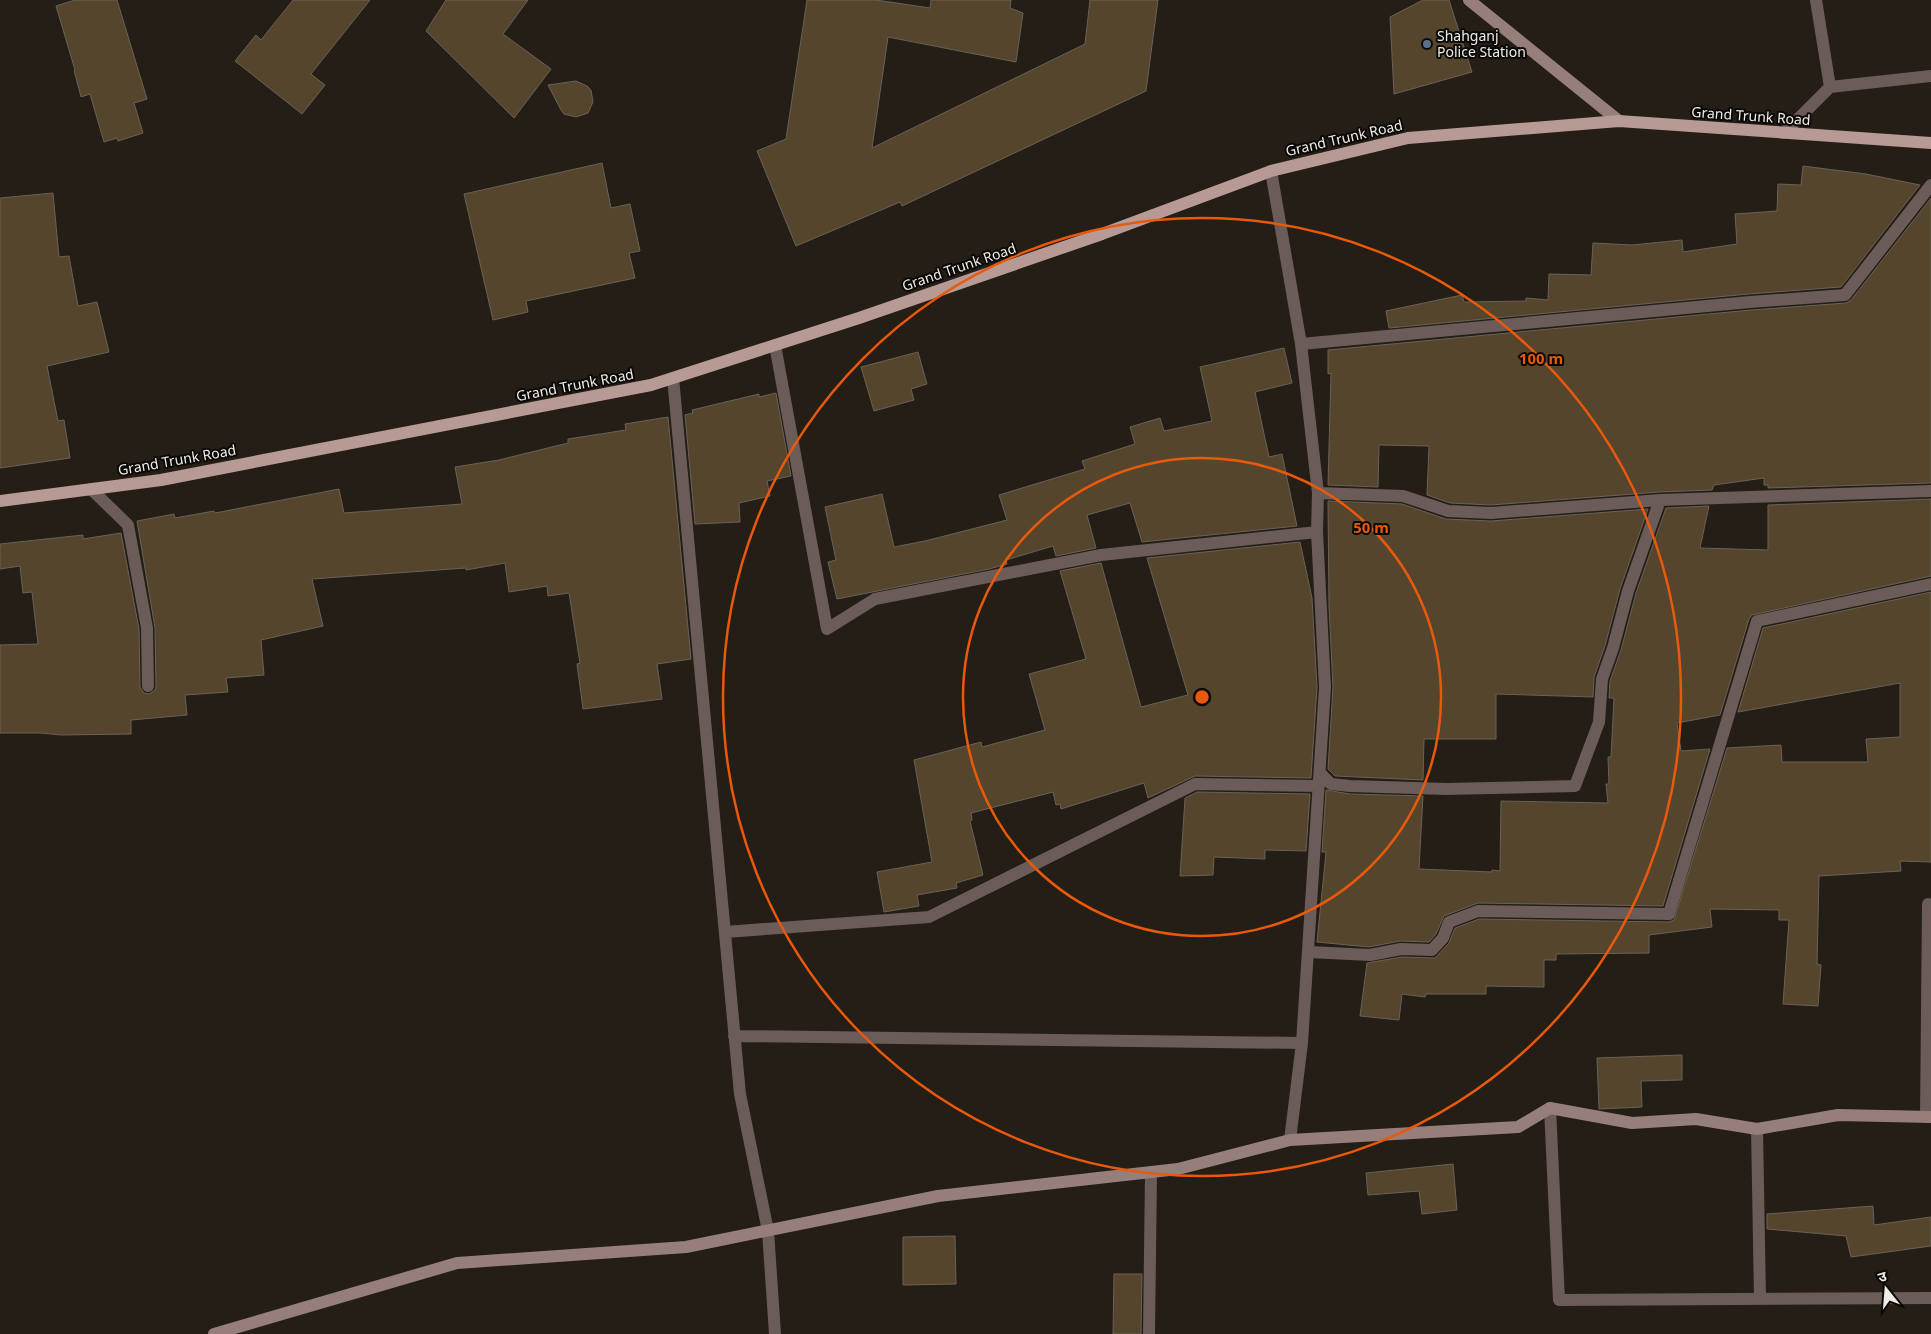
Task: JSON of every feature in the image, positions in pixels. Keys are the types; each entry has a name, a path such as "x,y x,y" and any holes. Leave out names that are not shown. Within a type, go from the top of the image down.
{"main road":[{"name":"Grand Trunk Road","path":"0,501 161,480 641,387 775,345 1102,234 1271,171 1408,138 1619,121 1931,143"}],"street":[{"path":"1469,0 1619,121"},
{"path":"1816,0 1830,87"},
{"path":"1784,133 1830,87 1931,76"},
{"path":"1271,171 1301,344 1318,493 1316,532 1325,687 1302,1043 1290,1140"},
{"path":"1301,344 1750,302 1845,295 1931,185"},
{"path":"775,345 827,629 875,599 1101,555 1316,532"},
{"path":"673,378 740,1094 768,1230 775,1334"},
{"path":"90,489 128,526 147,628 148,686"},
{"path":"1318,493 1403,496 1448,512 1491,513 1660,500 1931,491"},
{"path":"1320,773 1331,784 1350,786 1446,789 1574,786 1599,722 1602,679 1613,648 1628,591 1660,500"},
{"path":"1309,952 1370,956 1401,949 1432,950 1443,938 1449,922 1478,911 1669,914 1757,621 1931,584"},
{"path":"725,932 929,917 1195,784 1319,786"},
{"path":"214,1334 457,1264 686,1247 938,1196 1178,1169 1290,1140 1518,1127 1550,1108 1632,1123 1696,1119 1757,1130 1838,1115 1928,1117 1928,904"},
{"path":"734,1036 1302,1043"},
{"path":"1550,1108 1559,1300 1931,1298"},
{"path":"1757,1130 1760,1299"},
{"path":"1149,1334 1151,1172"}],"building":[{"path":"75,0 117,0 147,99 134,103 143,133 118,141 117,138 104,142 90,94 81,97 56,6"},
{"path":"293,0 370,0 311,74 325,85 302,114 235,61 256,35 261,40"},
{"path":"446,0 528,0 503,34 551,69 514,118 426,31"},
{"path":"807,0 876,0 930,8 931,0 1011,0 1010,8 1023,13 1016,62 888,37 872,148 1085,44 1090,0 1158,0 1146,91 902,206 900,202 796,246 757,151 786,139"},
{"name":"Shahganj Police Station","path":"1423,0 1449,0 1472,72 1394,94 1390,17"},
{"path":"576,81 591,90 593,102 588,113 576,117 564,114 548,85"},
{"path":"602,163 611,208 630,204 640,251 629,253 635,278 526,301 528,312 493,320 464,194"},
{"path":"1803,166 1866,174 1920,185 1841,287 1389,328 1386,311 1462,295 1464,302 1526,301 1526,298 1548,300 1549,274 1591,275 1593,243 1632,245 1682,240 1683,252 1737,244 1735,214 1777,211 1778,184 1801,185"},
{"path":"53,193 59,257 69,256 78,306 97,302 109,352 47,366 58,421 64,420 70,458 0,468 0,198"},
{"path":"1931,198 1931,483 1768,488 1768,485 1764,485 1764,478 1714,485 1712,490 1660,492 1491,505 1450,503 1427,495 1429,446 1379,445 1378,487 1328,485 1331,373 1328,374 1328,350 1751,310 1846,303 1851,300"},
{"path":"1284,348 1292,383 1255,392 1269,457 1282,454 1297,526 1142,542 1130,503 1087,515 1096,548 1056,556 1053,546 1006,560 1007,564 989,569 837,599 828,562 836,560 825,507 882,494 894,547 1007,520 999,495 1085,469 1082,461 1135,444 1130,427 1160,418 1164,431 1212,421 1200,367"},
{"path":"918,352 927,384 911,389 914,400 874,411 861,367"},
{"path":"776,393 791,476 767,481 770,496 739,503 740,522 695,524 685,415 693,413 692,410 759,394 759,397"},
{"path":"668,417 691,659 657,664 662,699 583,709 577,664 580,663 569,593 548,596 547,586 509,592 505,563 466,570 466,568 312,579 323,626 261,640 264,675 226,678 228,692 185,695 187,715 131,720 131,734 61,735 0,733 0,645 38,644 32,592 23,593 20,566 0,569 0,544 83,535 83,539 121,533 139,629 140,687 144,693 149,694 155,690 156,686 155,628 137,521 174,514 175,518 214,511 215,513 339,489 344,513 462,504 455,467 499,460 568,443 568,439 626,430 625,424"},
{"path":"1931,499 1931,576 1752,615 1749,619 1720,715 1677,723 1681,751 1710,749 1663,906 1478,903 1444,916 1436,934 1429,942 1400,941 1369,947 1317,942 1326,852 1322,852 1326,790 1350,794 1423,796 1419,869 1500,871 1501,801 1608,803 1606,784 1609,784 1608,757 1611,757 1614,698 1609,698 1610,681 1621,650 1636,593 1666,508 1709,506 1700,548 1768,550 1768,505"},
{"path":"1328,501 1402,504 1446,519 1491,521 1648,509 1620,589 1605,646 1594,677 1593,697 1496,694 1496,739 1424,739 1423,780 1335,776 1328,769 1333,687 1329,606"},
{"path":"1300,542 1312,598 1317,687 1311,778 1195,776 1148,798 1144,783 1061,809 1060,804 1056,805 1053,792 971,813 972,820 970,821 983,875 956,883 957,888 917,895 919,906 884,912 877,872 932,862 914,760 981,742 982,747 1045,730 1029,674 1086,659 1060,571 1101,563 1141,707 1188,695 1147,558"},
{"path":"1931,592 1931,862 1900,861 1901,871 1819,876 1817,964 1821,965 1818,1006 1783,1004 1789,920 1779,920 1779,910 1710,909 1712,927 1649,935 1649,953 1556,954 1556,960 1544,960 1544,987 1486,986 1486,994 1426,994 1425,997 1402,994 1399,1020 1360,1016 1367,963 1402,957 1435,958 1449,943 1455,928 1479,919 1669,922 1674,920 1727,748 1781,745 1782,762 1868,762 1866,739 1900,737 1900,683 1738,712 1763,628"},
{"path":"1197,792 1310,794 1306,851 1265,850 1265,859 1214,857 1213,875 1180,876 1185,798"},
{"path":"1682,1055 1682,1080 1641,1081 1642,1107 1599,1109 1597,1058"},
{"path":"1453,1164 1457,1210 1422,1214 1419,1191 1368,1195 1366,1173"},
{"path":"1873,1206 1874,1225 1931,1217 1931,1246 1851,1257 1846,1236 1767,1229 1767,1214"},
{"path":"955,1236 956,1284 903,1285 903,1237"},
{"path":"1114,1274 1142,1274 1141,1334 1113,1334"}],"place":[{"name":"Shahganj Police Station","path":"1427,44"}]}
